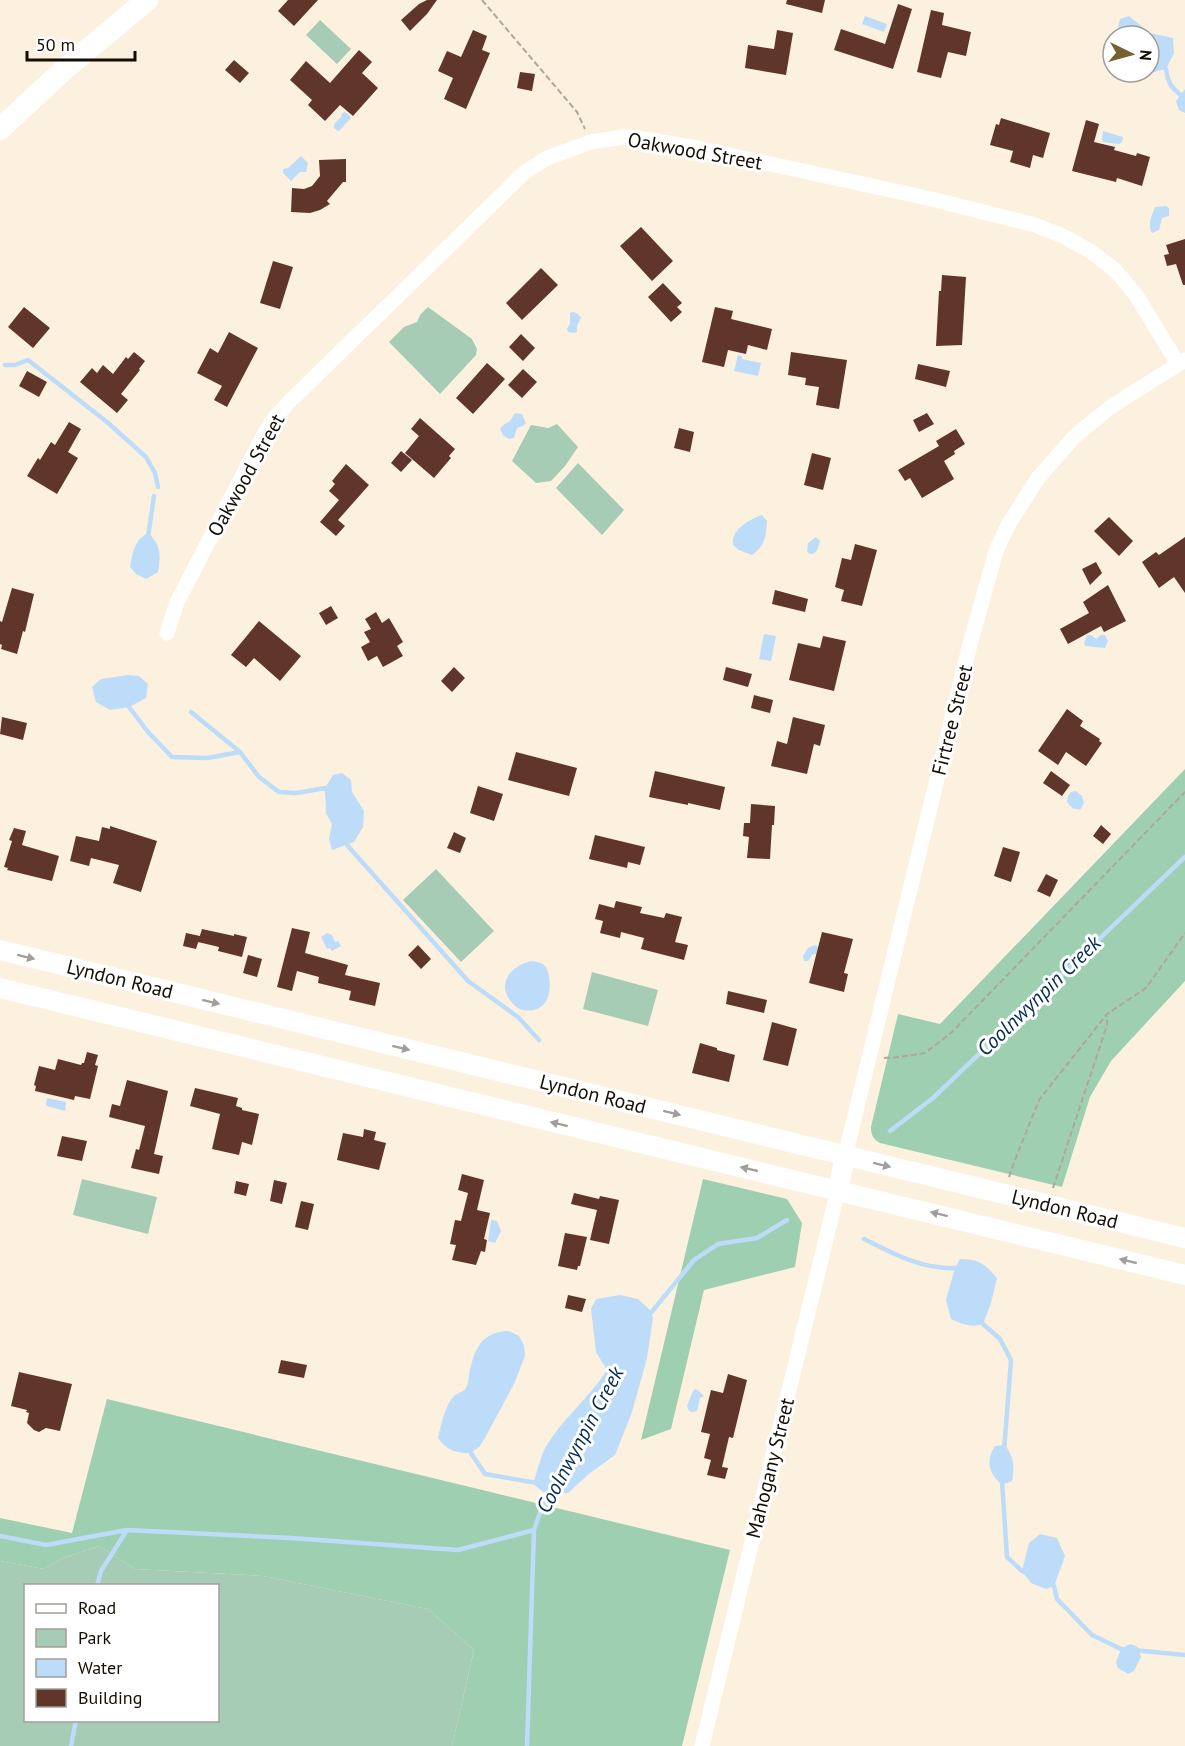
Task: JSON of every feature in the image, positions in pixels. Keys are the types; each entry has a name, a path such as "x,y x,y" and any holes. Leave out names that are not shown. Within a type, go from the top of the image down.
{"highway":[{"path":"0,129 147,0"}],"main road":[{"name":"Lyndon Road","path":"0,950 1185,1238"},
{"name":"Lyndon Road","path":"0,988 1185,1275"},
{"path":"838,1190 845,1156"}],"street":[{"name":"Oakwood Street","path":"167,633 177,602 272,421 525,172 547,158 591,142 622,137 697,148 927,198 1035,225 1064,236 1090,251 1115,270 1136,295 1182,362"},
{"name":"Firtree Street","path":"845,1156 969,648 996,551 1008,525 1038,478 1075,435 1113,406 1182,362"},
{"name":"Mahogany Street","path":"702,1746 838,1190"}],"path":[{"path":"482,0 577,112 591,142"},
{"path":"869,1058 899,1058 925,1053 951,1033 1185,792"},
{"path":"1004,1195 1039,1100 1107,1014 1146,988 1185,933"},
{"path":"1048,1205 1107,1025 1107,1014"}],"green space":[{"path":"320,20 351,49 337,64 306,35"},
{"path":"428,307 472,339 477,349 476,355 440,394 389,342 404,327 417,322"},
{"path":"557,424 578,447 551,481 536,483 512,461 531,425 548,428"},
{"path":"578,463 624,510 602,535 556,488"},
{"path":"1185,769 1185,981 1111,1061 1090,1097 1062,1187 880,1143 876,1140 872,1135 871,1127 898,1014 940,1024"},
{"path":"436,869 494,931 461,962 403,900"},
{"path":"592,972 658,990 648,1026 583,1009"},
{"path":"82,1179 157,1197 148,1234 73,1215"},
{"path":"703,1179 787,1199 802,1223 795,1267 704,1290 671,1429 641,1440"},
{"path":"107,1399 730,1550 682,1746 452,1746 474,1650 428,1609 263,1576 135,1569 99,1546 63,1558 44,1569 0,1561 0,1518 72,1533"},
{"path":"99,1546 135,1569 263,1576 428,1609 474,1650 452,1746 0,1746 0,1561 44,1569 63,1558"}],"water":[{"path":"865,16 887,24 884,32 862,24"},
{"path":"1129,16 1139,24 1119,24 1120,19"},
{"path":"1161,35 1173,38 1174,53 1166,69 1161,70"},
{"path":"1185,89 1185,113 1179,110 1176,101"},
{"path":"345,112 351,118 338,131 334,128 334,124"},
{"path":"1103,131 1123,137 1122,142 1119,144 1103,142"},
{"path":"301,156 308,163 306,172 300,172 291,181 283,173 283,169 288,168"},
{"path":"1155,207 1169,208 1169,216 1162,218 1159,230 1152,233 1150,223"},
{"path":"573,312 581,318 577,332 574,333 568,332 567,329 570,324 570,313"},
{"path":"738,355 742,356 742,359 761,363 758,376 734,371"},
{"path":"515,413 522,414 526,423 517,428 514,438 509,439 500,429 510,421"},
{"path":"762,515 767,521 762,544 752,555 739,550 733,545 735,534 747,522"},
{"path":"148,533 158,546 160,561 158,572 146,579 136,574 130,567 137,543"},
{"path":"816,537 820,541 818,548 815,553 810,554 807,552 808,543"},
{"path":"764,634 776,636 771,661 759,659"},
{"path":"1087,635 1096,639 1105,635 1108,641 1105,648 1085,646"},
{"path":"128,675 139,676 148,684 146,698 129,707 110,710 96,702 92,687 101,679"},
{"path":"342,773 351,780 352,792 364,811 363,827 354,842 332,850 329,839 332,824 326,813 325,788 333,775"},
{"path":"1076,791 1082,796 1084,803 1080,810 1072,808 1067,802 1071,792"},
{"path":"327,933 332,935 335,942 338,941 341,946 332,951 330,948 327,949 321,937"},
{"path":"815,945 818,947 817,953 812,955 808,961 804,961 803,956 808,948"},
{"path":"532,961 541,963 547,969 550,989 542,1006 527,1011 513,1004 505,990 505,983 512,971"},
{"path":"47,1098 66,1102 65,1111 47,1106"},
{"path":"491,1220 497,1221 501,1231 495,1243 488,1241"},
{"path":"960,1259 981,1263 997,1278 983,1324 963,1324 951,1319 946,1300 955,1268"},
{"path":"620,1295 638,1299 651,1311 653,1318 647,1358 632,1412 615,1455 568,1493 546,1494 533,1484 545,1448 607,1370 596,1352 591,1309 596,1299"},
{"path":"509,1331 519,1336 524,1345 525,1356 514,1384 480,1446 471,1453 452,1450 438,1438 449,1404 455,1395 466,1388 480,1344 491,1335"},
{"path":"695,1389 704,1396 700,1398 697,1411 692,1412 687,1406"},
{"path":"1005,1445 1012,1458 1013,1471 1012,1481 1002,1485 991,1472 989,1462 995,1446"},
{"path":"1040,1534 1057,1538 1065,1556 1054,1586 1046,1589 1031,1583 1022,1571 1029,1543"},
{"path":"1130,1644 1138,1647 1141,1657 1134,1671 1128,1674 1118,1668 1116,1662 1121,1649"}],"building":[{"path":"288,0 318,0 294,26 278,11"},
{"path":"427,0 437,0 410,31 401,20"},
{"path":"787,0 825,0 822,13 786,4"},
{"path":"898,4 912,9 893,69 834,50 841,29 885,44"},
{"path":"931,10 944,13 942,25 971,32 966,56 948,52 941,78 917,72"},
{"path":"473,30 487,36 482,50 490,53 466,109 444,99 453,78 438,71 447,51 461,57"},
{"path":"777,30 793,33 786,75 745,68 748,45 774,49"},
{"path":"359,50 372,62 362,73 378,88 353,116 340,105 325,121 308,105 312,100 290,80 306,61 330,83"},
{"path":"234,60 249,73 240,83 225,70"},
{"path":"520,72 535,74 532,91 517,88"},
{"path":"1001,118 1050,133 1043,158 1033,155 1030,168 1010,162 1013,151 990,145 996,124 999,125"},
{"path":"1086,120 1099,124 1094,142 1115,147 1114,150 1136,156 1137,153 1150,157 1142,186 1117,178 1116,182 1072,171"},
{"path":"346,159 346,182 343,182 327,201 330,204 310,213 291,212 292,188 304,189 312,186 320,176 319,160"},
{"path":"641,227 673,261 652,281 620,246"},
{"path":"1185,239 1185,285 1183,285 1176,264 1167,266 1164,255 1169,254 1166,245"},
{"path":"273,261 293,267 280,309 260,303"},
{"path":"541,268 558,285 522,320 506,303"},
{"path":"942,275 966,277 962,345 936,346"},
{"path":"663,283 682,303 677,307 682,312 671,322 648,297"},
{"path":"24,307 50,328 33,348 8,327"},
{"path":"715,307 733,311 731,319 772,329 767,350 748,345 746,354 728,350 724,367 702,362"},
{"path":"229,332 258,348 227,407 214,400 222,386 197,373 210,348 218,353"},
{"path":"521,334 535,348 523,361 509,347"},
{"path":"134,352 145,361 121,394 128,400 117,413 80,382 92,368 97,373 103,365 113,374 126,357 128,359"},
{"path":"791,352 847,360 839,409 816,405 819,387 805,385 806,378 788,375"},
{"path":"487,363 505,379 473,414 456,398"},
{"path":"918,364 950,371 946,387 915,379"},
{"path":"523,369 537,382 522,398 508,385"},
{"path":"27,371 47,382 39,397 19,386"},
{"path":"927,413 934,424 919,432 913,420"},
{"path":"420,418 455,449 449,456 451,458 434,478 405,453 419,436 411,429"},
{"path":"69,422 81,429 68,452 78,458 57,494 27,476 51,442 55,445"},
{"path":"679,428 694,432 690,452 674,448"},
{"path":"956,429 965,444 944,461 954,479 922,498 910,478 905,481 898,470 939,446 936,441"},
{"path":"401,451 412,460 401,472 391,463"},
{"path":"812,453 831,458 823,490 804,485"},
{"path":"346,464 369,485 338,520 345,526 336,536 320,522 339,500 329,491 335,484 332,481"},
{"path":"1109,517 1133,541 1119,556 1094,531"},
{"path":"1185,537 1185,593 1174,577 1159,588 1142,562 1156,552 1159,555"},
{"path":"855,544 877,550 862,606 841,601 844,590 835,587 842,558 851,560"},
{"path":"1096,562 1102,573 1090,585 1082,569"},
{"path":"1108,585 1126,621 1104,632 1101,626 1068,644 1060,629 1089,613 1083,602"},
{"path":"12,588 34,594 17,654 1,649 0,644 0,621 2,622"},
{"path":"775,590 808,599 805,612 772,604"},
{"path":"331,606 338,618 326,625 319,613"},
{"path":"376,612 382,623 389,618 403,642 397,646 403,656 383,667 377,656 368,661 361,647 370,642 364,632 371,629 365,619"},
{"path":"259,621 301,656 280,681 254,658 246,667 231,655"},
{"path":"823,636 846,641 834,691 789,680 798,643 820,648"},
{"path":"454,667 465,678 452,692 441,681"},
{"path":"726,667 752,674 748,687 723,680"},
{"path":"754,695 773,700 770,713 751,708"},
{"path":"1067,709 1083,721 1080,726 1100,739 1102,743 1086,766 1066,752 1058,765 1038,751"},
{"path":"2,717 27,723 23,740 0,734"},
{"path":"793,717 825,725 820,746 814,744 807,774 771,766 777,741 787,744"},
{"path":"516,752 577,768 569,796 508,780"},
{"path":"655,771 725,787 720,810 649,797"},
{"path":"1051,771 1070,785 1062,796 1043,783"},
{"path":"478,786 503,794 494,821 470,813"},
{"path":"751,804 775,806 770,859 747,858 749,837 743,836 744,823 750,823"},
{"path":"1101,825 1111,834 1103,844 1093,836"},
{"path":"110,826 157,841 141,892 113,883 119,865 91,858 89,866 70,861 76,836 99,841 102,827 110,829"},
{"path":"14,828 26,831 22,845 59,856 52,881 7,870 8,868 4,867 12,841 9,840"},
{"path":"454,832 466,838 460,853 447,848"},
{"path":"595,835 645,847 640,865 628,862 627,868 589,859"},
{"path":"1003,847 1020,852 1011,882 994,876"},
{"path":"1046,874 1058,880 1050,897 1037,891"},
{"path":"616,901 642,907 640,913 664,918 666,913 682,917 675,942 688,945 684,960 641,949 644,938 621,932 620,938 600,933 603,921 595,919 599,904 614,908"},
{"path":"292,928 310,932 305,953 348,965 345,975 380,983 375,1006 349,1000 351,991 318,983 319,977 297,971 292,991 277,987"},
{"path":"202,929 247,937 242,957 218,951 219,947 198,942"},
{"path":"822,932 853,939 844,973 848,974 844,992 809,983"},
{"path":"186,933 200,936 196,949 183,946"},
{"path":"418,945 431,959 421,969 408,955"},
{"path":"248,955 262,959 257,977 243,973"},
{"path":"728,991 767,1000 764,1013 726,1004"},
{"path":"772,1022 797,1029 788,1066 763,1060"},
{"path":"700,1043 735,1055 729,1082 692,1073"},
{"path":"87,1052 98,1055 95,1065 98,1066 90,1099 75,1096 74,1100 35,1091 36,1086 34,1085 39,1066 55,1070 58,1059 81,1065 84,1063"},
{"path":"127,1080 168,1091 154,1154 163,1156 159,1174 131,1168 136,1149 139,1150 145,1126 109,1117 112,1104 120,1106"},
{"path":"195,1088 238,1098 236,1106 242,1110 259,1114 252,1145 242,1142 239,1155 212,1149 220,1114 190,1106"},
{"path":"364,1129 376,1132 374,1140 386,1143 379,1170 337,1160 343,1133 363,1137"},
{"path":"62,1136 87,1141 82,1161 57,1156"},
{"path":"462,1174 484,1180 477,1210 490,1213 484,1239 487,1240 485,1252 481,1251 476,1265 452,1260 456,1245 450,1244 455,1220 461,1221 468,1193 458,1190"},
{"path":"274,1180 287,1183 282,1204 270,1201"},
{"path":"236,1181 249,1184 246,1196 234,1193"},
{"path":"574,1193 599,1199 600,1196 619,1200 609,1244 590,1240 597,1210 571,1204"},
{"path":"301,1201 314,1204 308,1230 295,1227"},
{"path":"565,1233 587,1237 577,1270 558,1266"},
{"path":"568,1295 586,1299 582,1312 565,1308"},
{"path":"281,1360 307,1365 304,1378 278,1373"},
{"path":"19,1372 72,1384 60,1431 46,1428 39,1432 34,1430 27,1423 29,1413 26,1412 27,1410 11,1406"},
{"path":"728,1374 747,1380 733,1438 729,1437 722,1467 728,1468 725,1479 707,1475 711,1460 704,1458 710,1434 701,1432 711,1390 723,1393"}],"waterway":[{"path":"1166,69 1172,86 1185,98"},
{"path":"5,365 15,365 28,360 107,422 146,457 155,473 158,487"},
{"path":"148,537 154,496"},
{"path":"129,707 148,732 172,757 207,758 240,752"},
{"path":"191,712 240,752 259,777 279,792 297,793 325,788 328,794"},
{"path":"346,840 347,845 468,981 518,1017 539,1040"},
{"name":"Coolnwynpin Creek","path":"890,1131 933,1098 1185,857"},
{"name":"Coolnwynpin Creek","path":"650,1314 694,1260 718,1244 757,1238 787,1220"},
{"path":"864,1239 908,1260 931,1266 955,1268 958,1273"},
{"path":"981,1321 1000,1339 1011,1360 1004,1451"},
{"path":"471,1453 485,1474 537,1483"},
{"path":"1002,1481 1007,1557 1027,1573"},
{"name":"Coolnwynpin Creek","path":"527,1746 534,1530 548,1490"},
{"path":"0,1536 46,1545 127,1530 291,1538 458,1550 534,1530"},
{"path":"98,1584 101,1571 127,1530"},
{"path":"1048,1583 1054,1586 1057,1599 1092,1635 1124,1650"},
{"path":"1133,1650 1185,1655"},
{"path":"71,1746 76,1722"}]}
